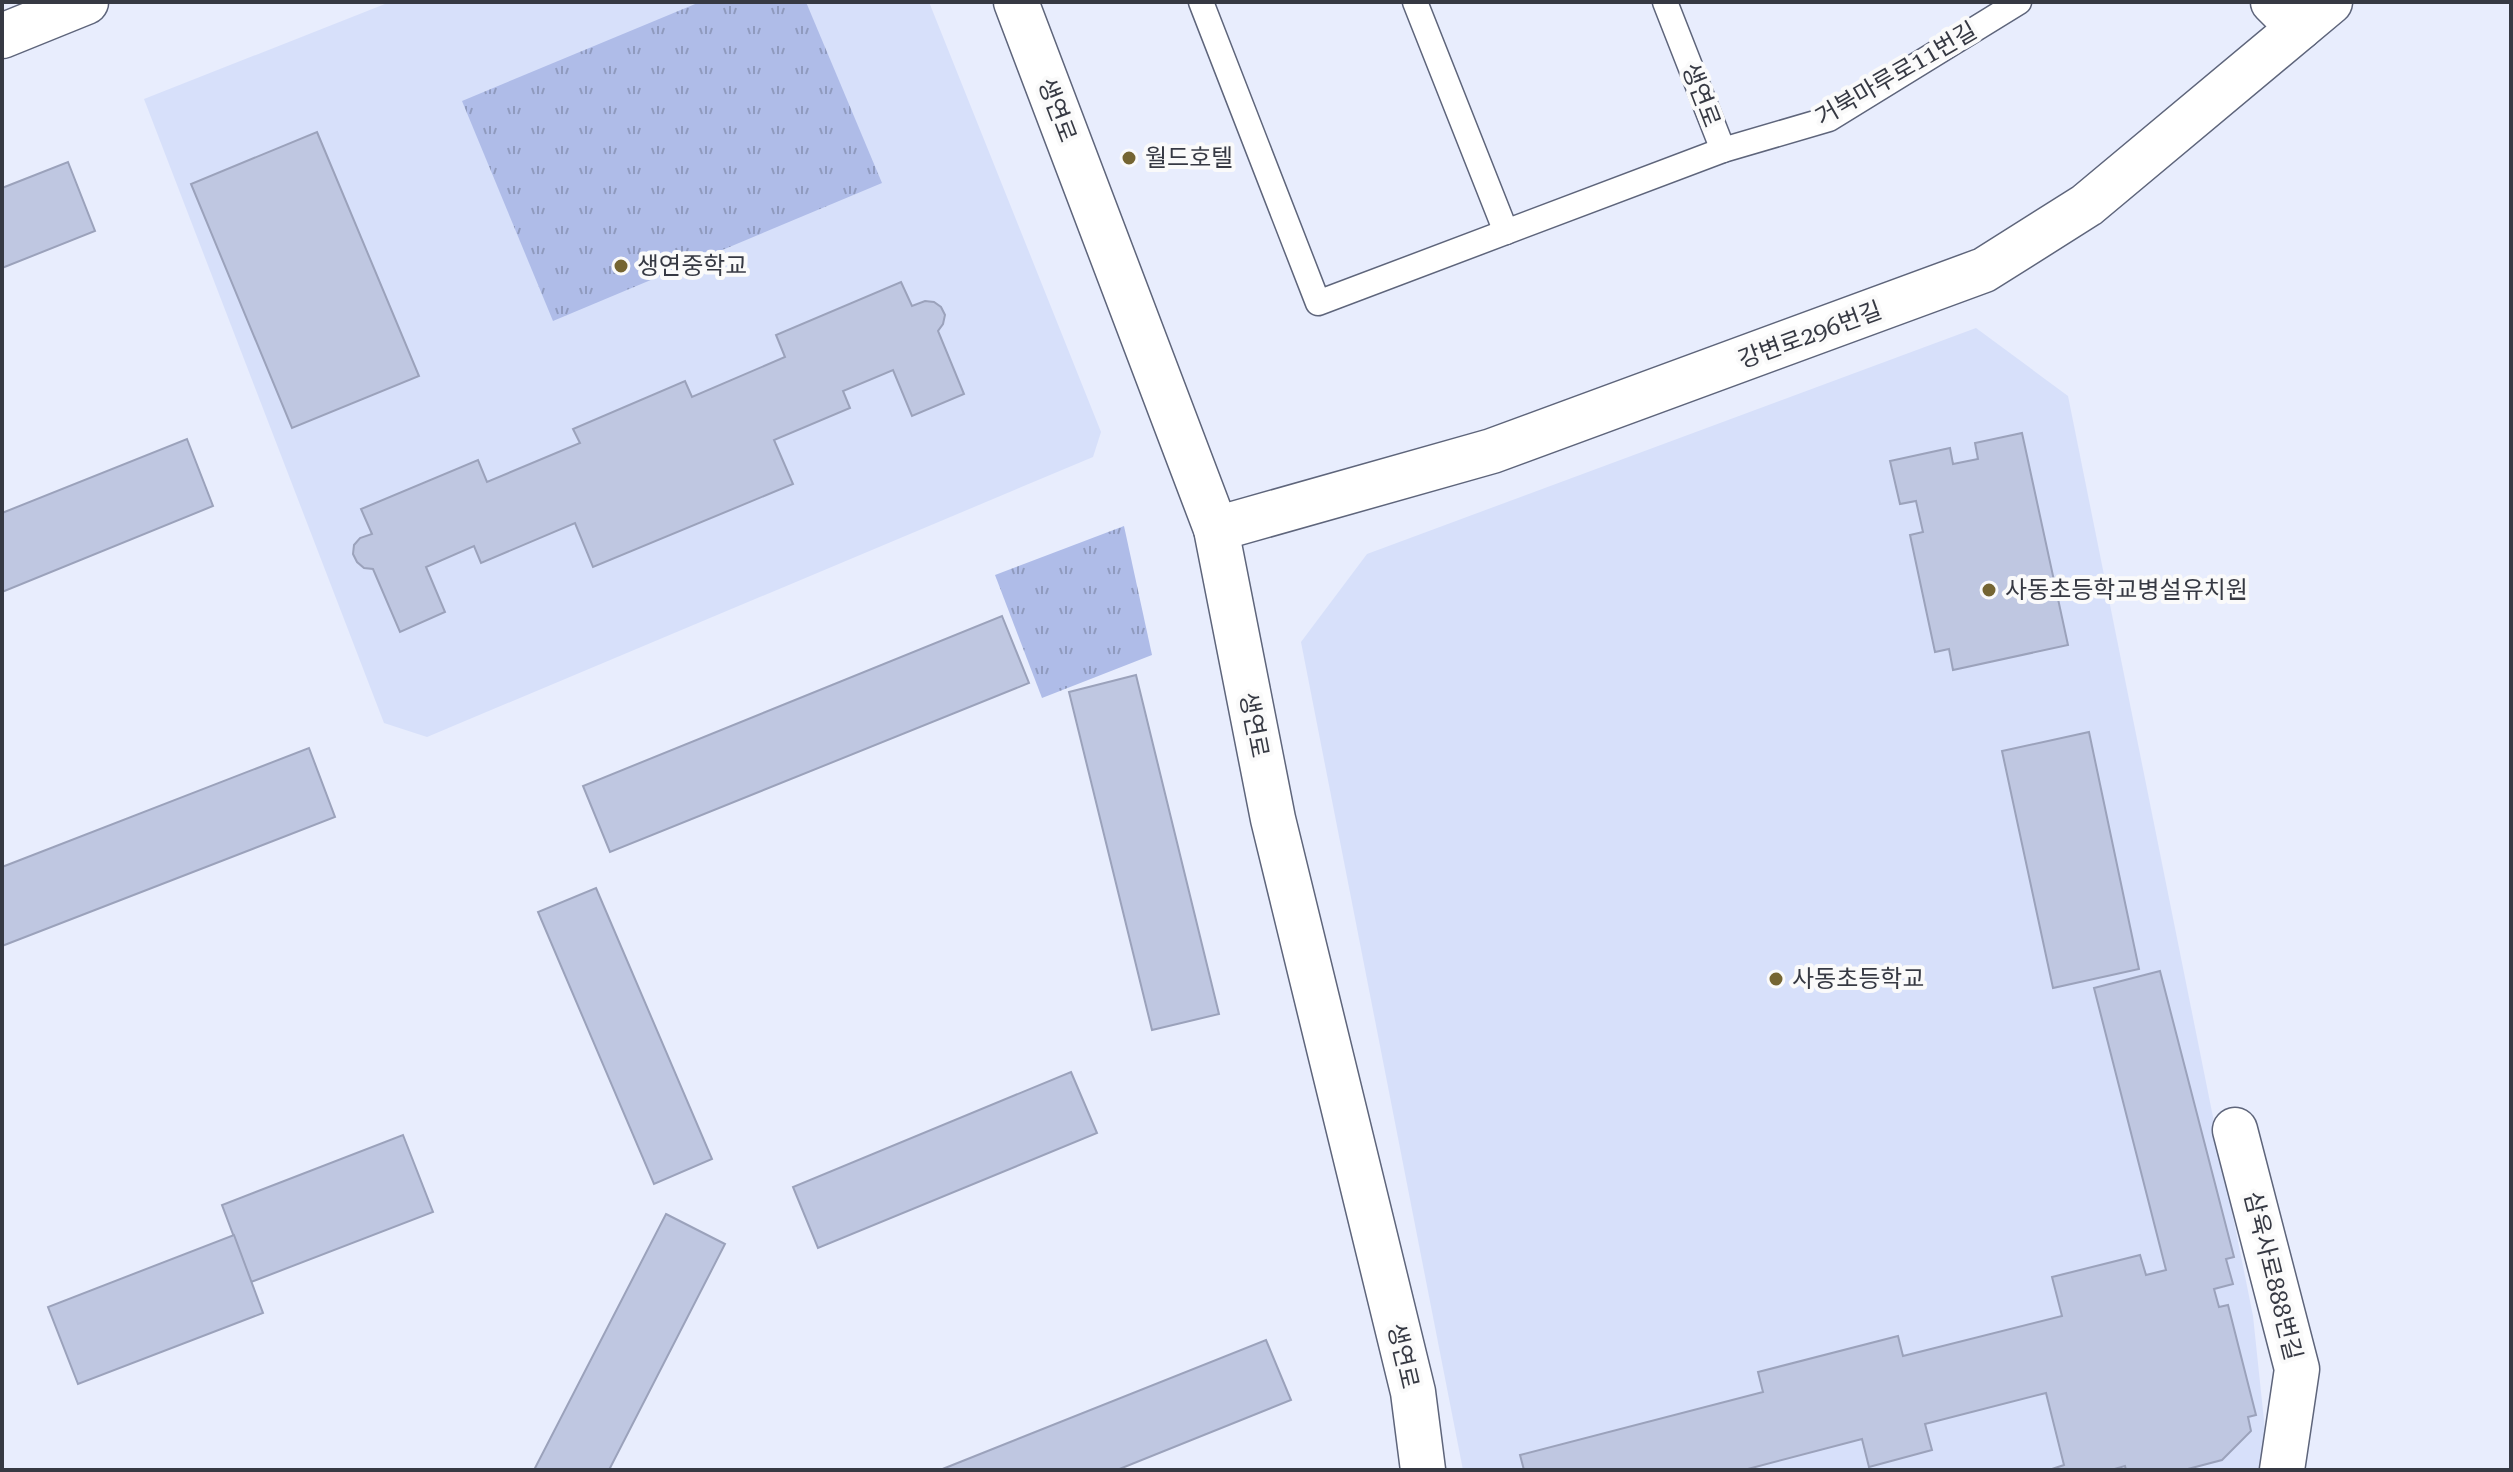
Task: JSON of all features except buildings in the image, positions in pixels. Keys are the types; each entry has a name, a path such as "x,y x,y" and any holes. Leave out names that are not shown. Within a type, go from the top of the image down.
{"street":[{"path":"2,36 86,2"},
{"name":"생연로","path":"1016,2 1216,529 1273,819 1413,1392 1423,1470"},
{"name":"강변로296번길","path":"1216,529 1492,451 1984,270 2087,205 2300,11"},
{"name":"삼육사로888번길","path":"2235,1130 2297,1369 2282,1470"}],"lane":[{"name":"생연로","path":"1201,2 1318,303 1723,150 1665,2"},
{"path":"1415,2 1506,232"},
{"name":"거북마루로11번길","path":"1723,150 1829,119 2019,2"}],"shaded area":[{"name":"생연중학교","path":"390,2 929,2 1101,432 1093,457 427,737 384,723 144,99"},
{"name":"사동초등학교","path":"1976,328 2068,396 2253,1316 2269,1468 1463,1470 1301,642 1367,554"}],"green space":[{"path":"700,2 806,2 882,183 553,321 462,101"},
{"path":"1124,526 1152,655 1042,698 995,575"}],"place":[{"name":"월드호텔","path":"1129,158"},
{"name":"생연중학교","path":"621,266"},
{"name":"사동초등학교병설유치원","path":"1989,590"},
{"name":"사동초등학교","path":"1776,979"}]}
